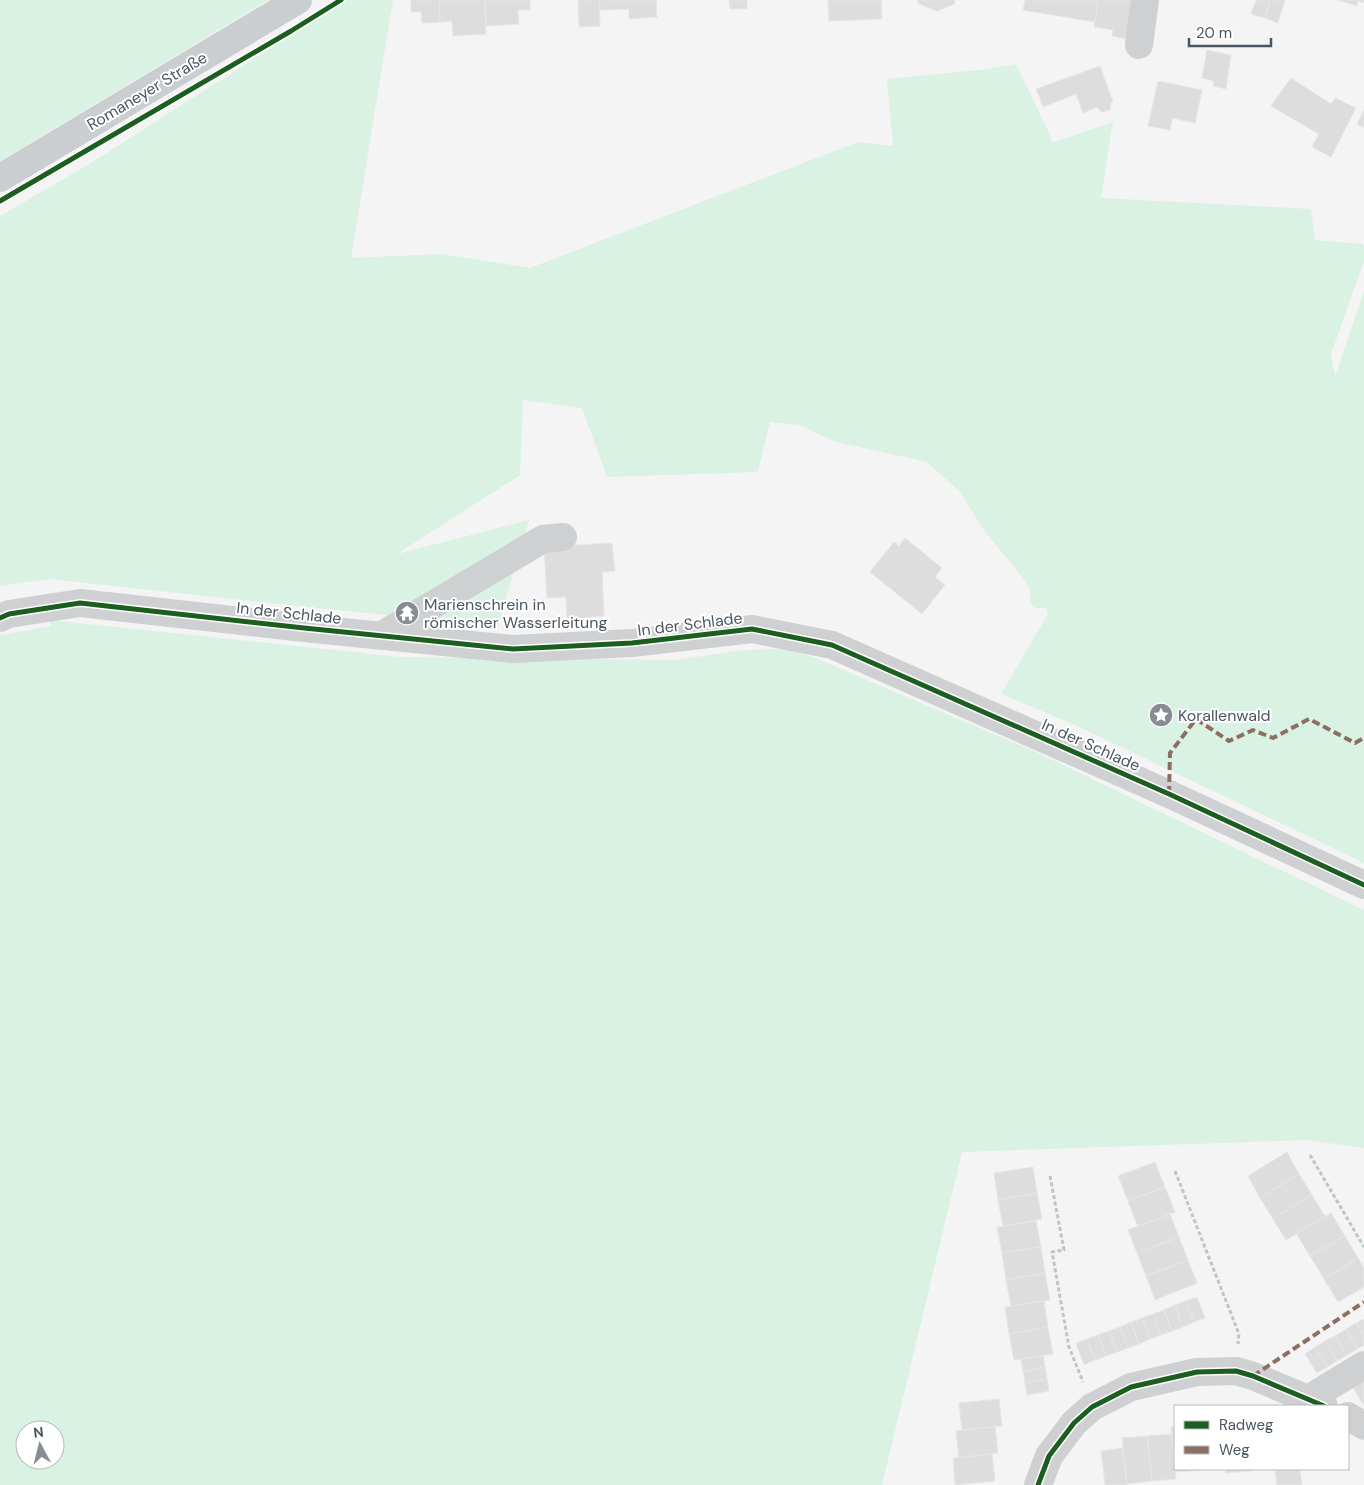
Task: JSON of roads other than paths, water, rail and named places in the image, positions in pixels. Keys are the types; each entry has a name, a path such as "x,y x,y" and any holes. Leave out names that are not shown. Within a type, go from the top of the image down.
{"main road":[{"name":"Romaneyer Straße","path":"0,178 296,1"}],"street":[{"path":"1139,45 1145,0"},
{"path":"382,635 543,539 563,537"},
{"name":"In der Schlade","path":"0,618 9,614 80,603 513,649 632,643 752,629 832,645 1170,794 1364,885"},
{"path":"1038,1485 1049,1456 1074,1423 1092,1407 1131,1387 1197,1372 1236,1371 1253,1376 1316,1403 1364,1365"},
{"path":"1349,1417 1364,1426"}],"place":[{"name":"Marienschrein in römischer Wasserleitung","path":"407,613"},
{"name":"Korallenwald","path":"1161,715"}]}
